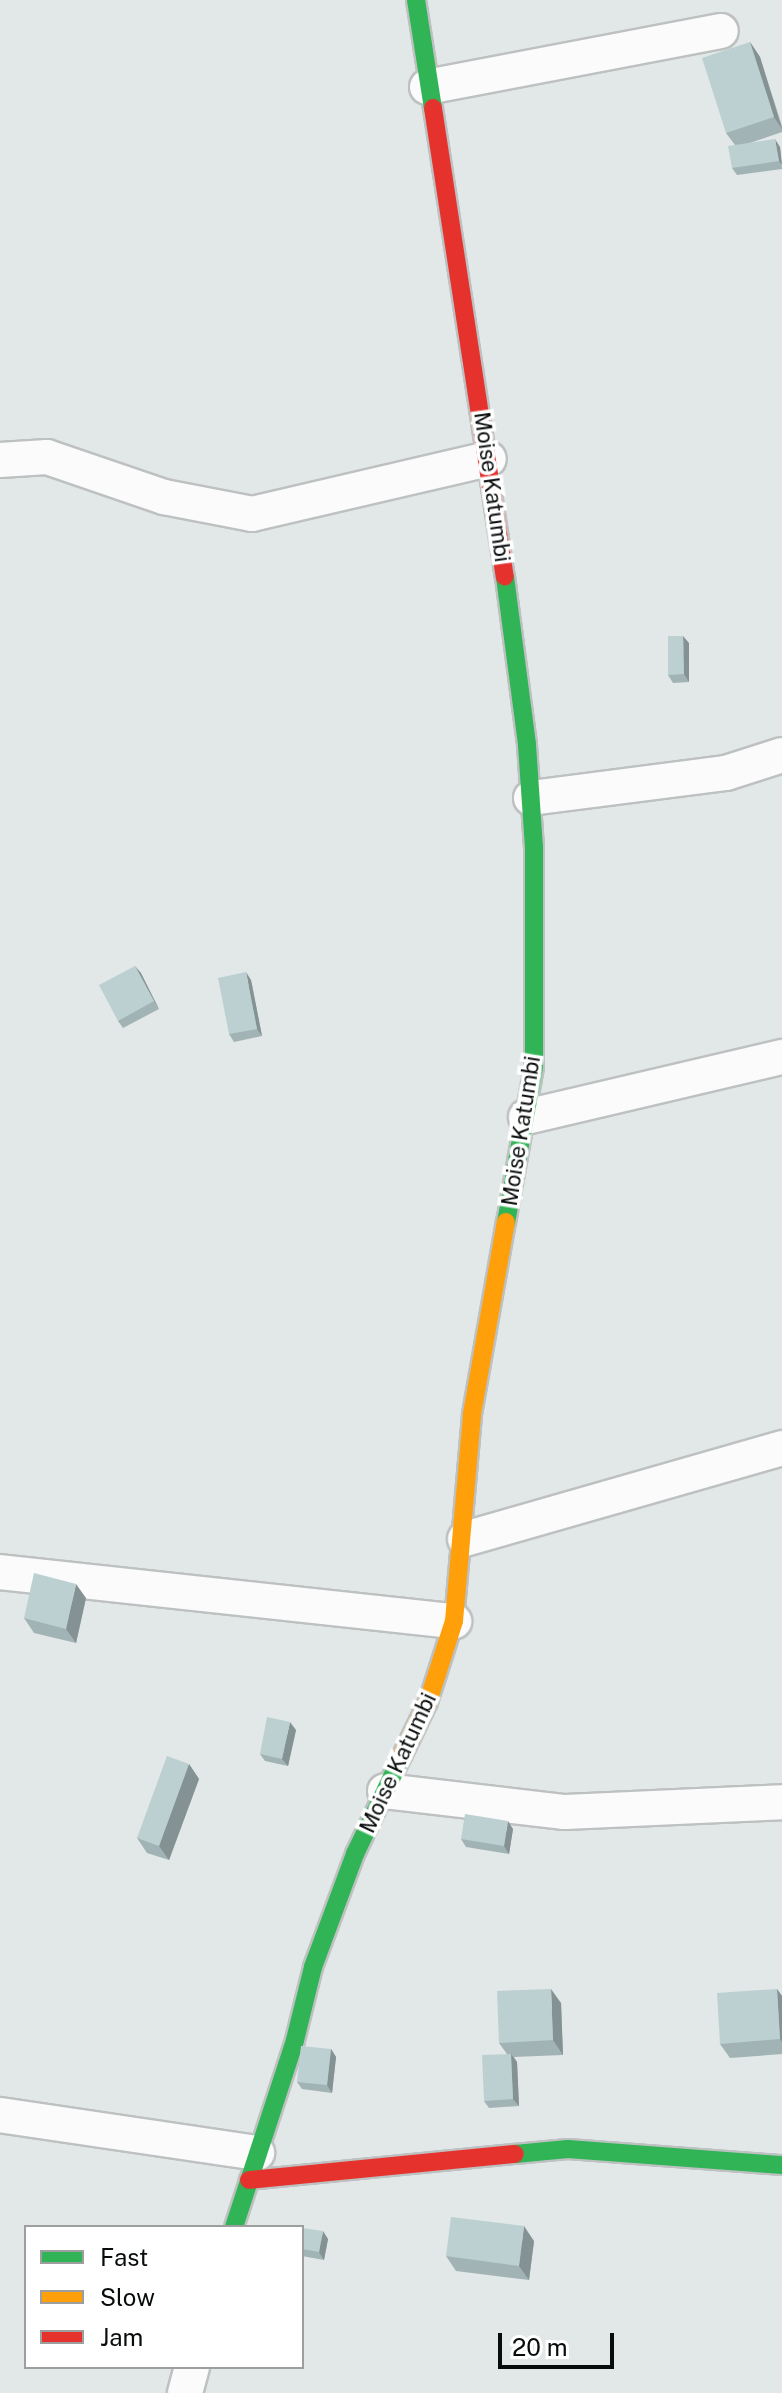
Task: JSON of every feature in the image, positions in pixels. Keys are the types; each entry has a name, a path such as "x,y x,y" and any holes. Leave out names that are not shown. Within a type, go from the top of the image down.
{"street":[{"name":"Moise Katumbi","path":"235,2225 295,2040 313,1967 385,1791 428,1702 454,1621 465,1539 472,1414 526,1117 537,1030 531,798 489,459 427,87 416,0"},
{"path":"427,87 721,31"},
{"path":"0,460 47,457 164,497 252,514 489,459"},
{"path":"531,798 726,773 782,755"},
{"path":"526,1117 782,1057"},
{"path":"465,1539 782,1448"},
{"path":"0,1572 454,1621"},
{"path":"385,1791 565,1812 782,1802"},
{"path":"0,2115 253,2166 568,2149 782,2165"},
{"path":"185,2393 191,2369"}],"building":[{"path":"750,42 774,117 726,133 702,58"},
{"path":"775,139 779,161 732,168 728,146"},
{"path":"668,636 683,636 684,674 668,675"},
{"path":"135,966 154,1001 118,1021 99,985"},
{"path":"246,972 257,1029 229,1034 218,978"},
{"path":"34,1573 76,1584 66,1629 24,1618"},
{"path":"267,1717 290,1722 282,1759 260,1754"},
{"path":"167,1756 189,1764 159,1846 137,1838"},
{"path":"465,1814 508,1821 504,1846 461,1839"},
{"path":"551,1989 553,2040 499,2043 497,1991"},
{"path":"777,1989 780,2039 720,2044 717,1993"},
{"path":"301,2046 331,2049 327,2085 297,2082"},
{"path":"511,2054 513,2099 484,2101 482,2055"},
{"path":"451,2217 524,2226 519,2266 446,2256"},
{"path":"304,2228 323,2231 319,2252 304,2249"}],"traffic: fast":[{"path":"416,0 433,108"},
{"path":"505,577 527,745 534,847 534,1067 506,1222"},
{"path":"235,2225 295,2040 313,1967 355,1854 402,1756"},
{"path":"515,2154 568,2149 782,2165"}],"traffic: slow":[{"path":"402,1756 428,1702 454,1621 472,1414 506,1222"}],"traffic: jam":[{"path":"433,108 505,577"},
{"path":"249,2180 515,2154"}]}
